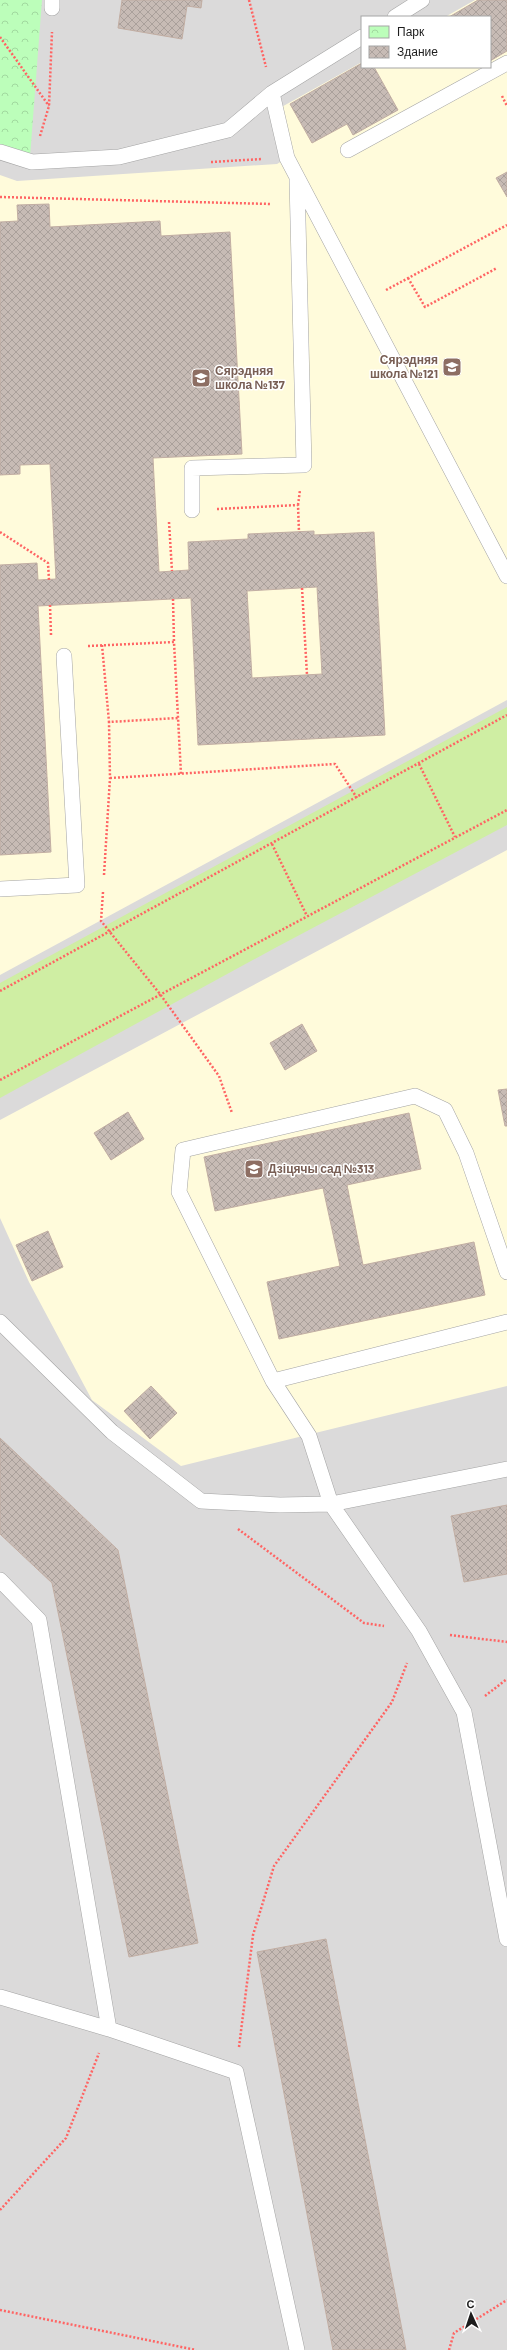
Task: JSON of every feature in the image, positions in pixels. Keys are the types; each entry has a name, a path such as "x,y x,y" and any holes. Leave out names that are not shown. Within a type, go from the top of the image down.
{"lane":[{"path":"396,16 422,0"},
{"path":"0,152 32,162 119,157 228,130 272,93 361,38"},
{"path":"348,150 507,63"},
{"path":"272,93 287,158 507,576"},
{"path":"192,510 192,468 304,466 297,177"},
{"path":"0,889 77,885 64,656"},
{"path":"507,1272 466,1153 445,1110 415,1096 183,1150 179,1192 273,1381 309,1436 332,1504 420,1631 464,1712 507,1939"},
{"path":"0,1322 112,1432 201,1501 332,1504 507,1469"},
{"path":"273,1381 507,1322"},
{"path":"0,1580 39,1620 109,2029"},
{"path":"0,1997 109,2029 236,2072 297,2350"}],"path":[{"path":"249,0 272,93"},
{"path":"0,37 49,106"},
{"path":"32,162 49,106 52,39"},
{"path":"0,197 298,205"},
{"path":"363,303 507,225"},
{"path":"408,278 426,307 497,268"},
{"path":"172,571 168,511 298,505 299,532"},
{"path":"0,532 48,563 49,580"},
{"path":"302,588 307,675"},
{"path":"173,599 181,774"},
{"path":"50,605 52,641"},
{"path":"80,647 174,642"},
{"path":"102,646 109,722 110,778 103,881"},
{"path":"0,991 507,715"},
{"path":"109,722 178,718"},
{"path":"110,778 335,764 357,798"},
{"path":"418,764 455,838"},
{"path":"0,1080 507,810"},
{"path":"272,844 307,916"},
{"path":"103,889 101,921 160,994 219,1076 240,1137"},
{"path":"201,1501 364,1623 507,1642"},
{"path":"236,2072 253,1935 274,1866 392,1702 420,1631"},
{"path":"0,2210 66,2138 109,2029"},
{"path":"449,2350 454,2333 507,2300"},
{"path":"0,2310 196,2350"}],"shaded area":[{"path":"0,0 507,0 507,2350 0,2350"},
{"name":"Сярэдняя школа №137","path":"475,0 507,0 507,700 0,975 0,175 17,181 277,164 287,158 278,109 361,63 361,68 491,68 491,16 447,16"},
{"name":"Дзіцячы сад №313","path":"507,850 507,1386 181,1466 92,1400 29,1282 0,1218 0,1120"}],"green space":[{"path":"0,0 42,0 30,157 0,157"},
{"path":"507,707 507,825 275,948 0,1098 0,983"}],"building":[{"path":"122,0 202,0 201,8 187,6 182,39 118,28"},
{"path":"478,0 507,0 507,51 491,60 491,16 451,16"},
{"path":"361,64 361,68 375,68 398,110 353,135 347,124 312,143 290,104"},
{"path":"507,172 507,197 496,178"},
{"path":"49,204 50,227 160,221 161,236 230,232 242,454 153,458 159,572 189,570 188,542 248,539 248,534 314,531 314,535 374,532 385,735 198,745 191,598 38,606 51,852 0,855 0,565 37,563 38,580 56,579 50,464 20,465 20,474 0,475 0,222 18,221 17,205","holes":["317,587 322,674 252,678 247,591"]},
{"path":"302,1024 317,1051 285,1070 270,1043"},
{"path":"507,1089 507,1126 505,1126 498,1090"},
{"path":"128,1112 144,1139 111,1160 94,1133"},
{"path":"409,1113 421,1169 347,1185 363,1265 474,1242 485,1295 279,1339 267,1282 340,1266 323,1188 215,1211 204,1157"},
{"path":"48,1231 63,1267 32,1281 16,1245"},
{"path":"151,1386 177,1413 150,1439 124,1411"},
{"path":"0,1438 118,1550 198,1943 129,1957 52,1583 0,1534"},
{"path":"507,1505 507,1574 464,1582 451,1516"},
{"path":"326,1939 406,2350 333,2350 257,1952"}],"place":[{"name":"Сярэдняя школа №121","path":"452,367"},
{"name":"Сярэдняя школа №137","path":"201,378"},
{"name":"Дзіцячы сад №313","path":"254,1169"}]}
